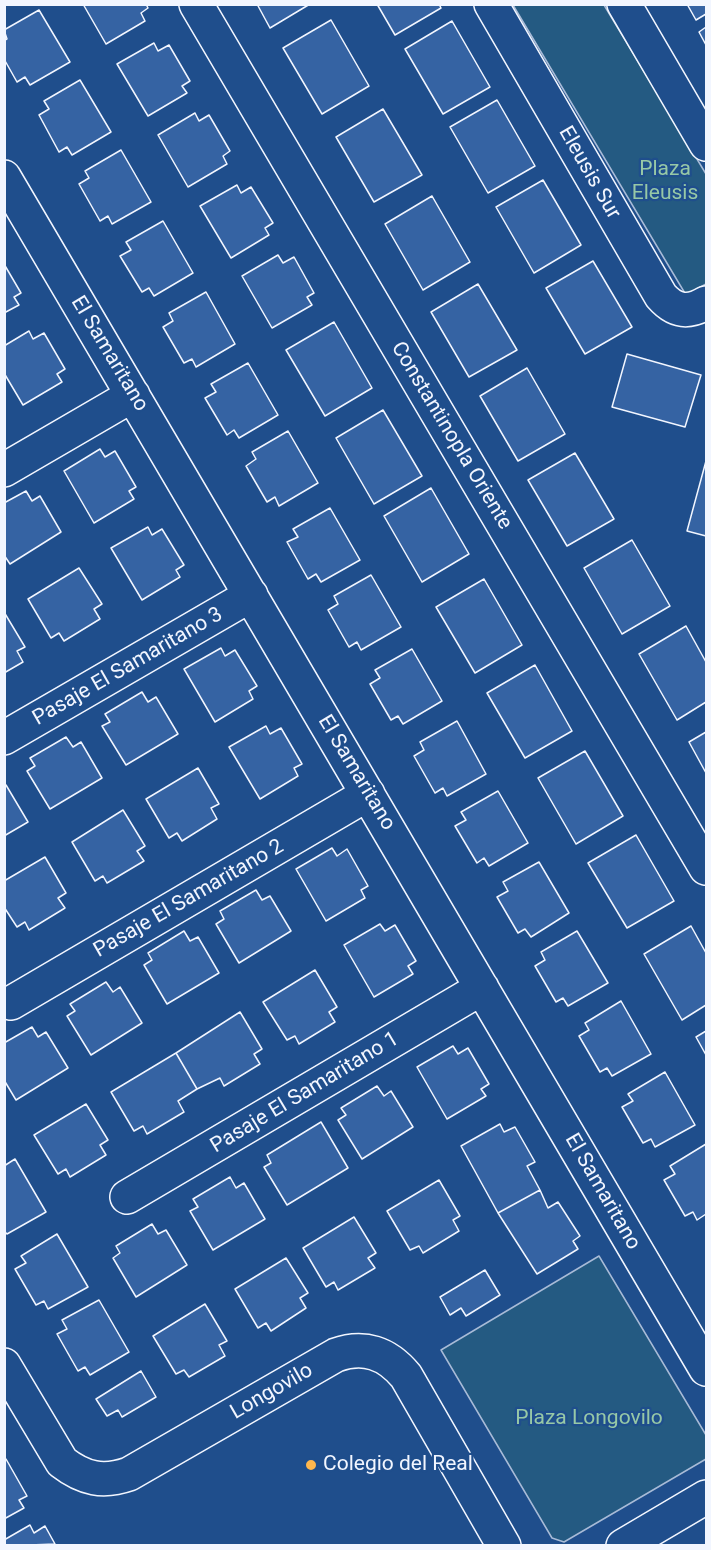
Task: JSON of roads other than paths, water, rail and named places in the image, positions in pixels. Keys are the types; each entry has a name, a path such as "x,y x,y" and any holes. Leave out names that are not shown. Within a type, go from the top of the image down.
{"street":[{"name":"Constantinopla Oriente","path":"196,4 706,868"},
{"name":"Eleusis Sur","path":"491,4 662,296 669,305 679,310 688,310 706,303"},
{"path":"624,4 706,144"},
{"name":"El Samaritano","path":"8,193 134,395 706,1369"},
{"path":"4,470 134,395"},
{"name":"Pasaje El Samaritano 3","path":"4,738 251,595"},
{"name":"Pasaje El Samaritano 2","path":"11,1003 368,794"},
{"name":"Pasaje El Samaritano 1","path":"127,1197 482,988"},
{"name":"Longovilo","path":"4,1365 62,1462 75,1472 89,1478 103,1480 129,1474 336,1355 349,1351 374,1352 397,1365 406,1376 504,1545"},
{"path":"623,1545 706,1497"}],"place":[{"name":"Colegio del Real","path":"311,1465"}],"park label":[{"name":"Plaza Eleusis","path":"665,182"},
{"name":"Plaza Longovilo","path":"589,1419"}]}
